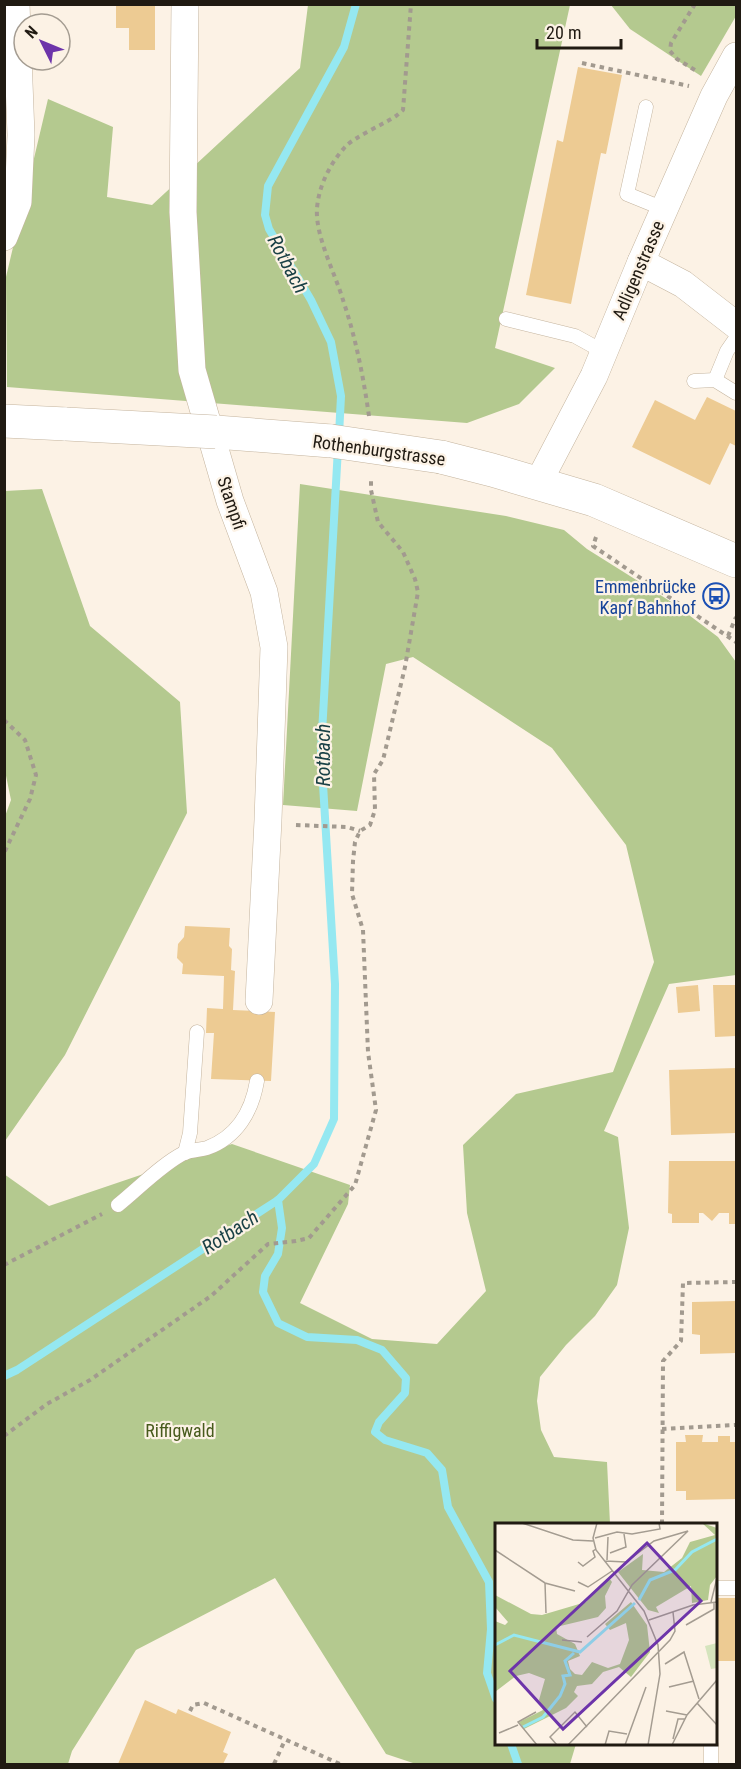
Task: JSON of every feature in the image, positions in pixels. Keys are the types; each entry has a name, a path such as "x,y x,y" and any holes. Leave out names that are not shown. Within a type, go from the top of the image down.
{"main road":[{"name":"Rothenburgstrasse","path":"4,421 331,441 444,457 594,500 736,561"}],"street":[{"path":"4,237 18,202 21,135 16,4"},
{"name":"Stampfi","path":"185,4 183,212 192,370 230,501 264,592 274,647 258,1006"},
{"name":"Adligenstrasse","path":"538,483 594,376 664,209 718,89 736,56"},
{"path":"641,262 683,284 736,326"}],"lane":[{"path":"646,106 627,194 664,209"},
{"path":"506,320 575,336 604,352"},
{"path":"716,380 727,351 736,338"},
{"path":"694,381 716,380 736,393"},
{"path":"185,1153 190,1132 197,1032"},
{"path":"118,1205 185,1153 220,1142 233,1131 250,1108 257,1081"},
{"path":"717,1588 736,1588"},
{"path":"711,1745 711,1764"}],"path":[{"path":"695,4 671,43 670,51 677,59 698,72 718,89"},
{"path":"582,63 718,89"},
{"path":"596,537 593,546 736,642"},
{"path":"728,636 736,617"},
{"path":"4,720 26,740 36,775 30,799 4,853"},
{"path":"285,824 347,827 360,831"},
{"path":"4,1436 47,1404 90,1380 211,1296 268,1244 309,1238 356,1185 376,1110 368,1052 363,930 351,894 355,842"},
{"path":"4,1265 118,1205"},
{"path":"663,1523 663,1361 681,1341 683,1283 736,1282"},
{"path":"662,1429 736,1425"},
{"path":"190,1711 193,1705 204,1703 340,1764"},
{"path":"274,1764 285,1740"}],"green space":[{"path":"308,5 570,5 495,348 555,368 519,404 467,423 7,387 6,277 48,99 113,127 107,197 152,205 300,68"},
{"path":"611,5 736,5 736,16 701,76 630,29"},
{"name":"Riffigwald","path":"300,484 506,516 564,530 587,549 673,603 718,637 736,662 736,975 669,984 604,1131 618,1137 629,1228 617,1285 595,1316 566,1345 540,1377 537,1401 541,1430 554,1457 607,1462 610,1523 495,1523 495,1745 576,1745 570,1764 416,1764 386,1754 275,1578 136,1650 72,1751 68,1764 5,1764 4,1174 49,1206 232,1144 350,1185 348,1204 300,1303 372,1339 437,1344 486,1291 467,1213 463,1145 516,1094 613,1072 654,962 626,845 552,748 413,657 386,664 357,811 283,805"},
{"path":"42,489 90,626 180,702 187,813 65,1055 5,1141 4,819 11,800 4,766 5,491"}],"building":[{"path":"116,4 155,4 155,50 129,50 129,28 116,28"},
{"path":"578,67 622,75 606,154 601,153 571,304 526,295 557,140 563,142"},
{"path":"707,397 736,411 736,446 730,443 710,485 632,447 655,400 695,420"},
{"path":"185,926 230,928 231,970 235,971 233,1010 275,1012 271,1081 211,1079 214,1033 206,1033 207,1008 223,1009 224,976 182,974 183,964 177,958 178,944 184,937"},
{"path":"698,985 700,1011 678,1013 676,987"},
{"path":"713,985 736,985 736,1036 715,1037"},
{"path":"736,1068 736,1133 671,1135 669,1070"},
{"path":"669,1161 736,1161 736,1224 729,1224 729,1213 719,1213 712,1221 703,1213 699,1213 699,1223 672,1223 672,1214 668,1213"},
{"path":"736,1301 736,1353 700,1354 700,1335 692,1334 692,1302"},
{"path":"685,1435 703,1435 702,1442 718,1442 718,1436 730,1436 730,1442 736,1442 736,1499 686,1500 686,1491 676,1491 676,1442 686,1442"},
{"path":"717,1598 736,1598 736,1661 717,1661"},
{"path":"145,1700 176,1714 178,1709 231,1732 223,1752 228,1754 223,1764 118,1764"}],"waterway":[{"name":"Rotbach","path":"339,435 341,396 331,342 311,300 269,229 265,215 268,186 344,47 356,4"},
{"name":"Rotbach","path":"4,1376 17,1370 278,1200 314,1164 334,1119 335,984 321,751 338,448"},
{"path":"278,1200 282,1228 278,1254 265,1276 263,1292 278,1323 307,1337 357,1340 382,1350 406,1378 405,1393 379,1422 375,1432 385,1440 427,1453 442,1470 448,1507 489,1582 491,1629 487,1673 495,1696"},
{"path":"511,1745 518,1764"}],"place":[{"name":"Emmenbrücke Kapf Bahnhof","path":"716,596"}]}
